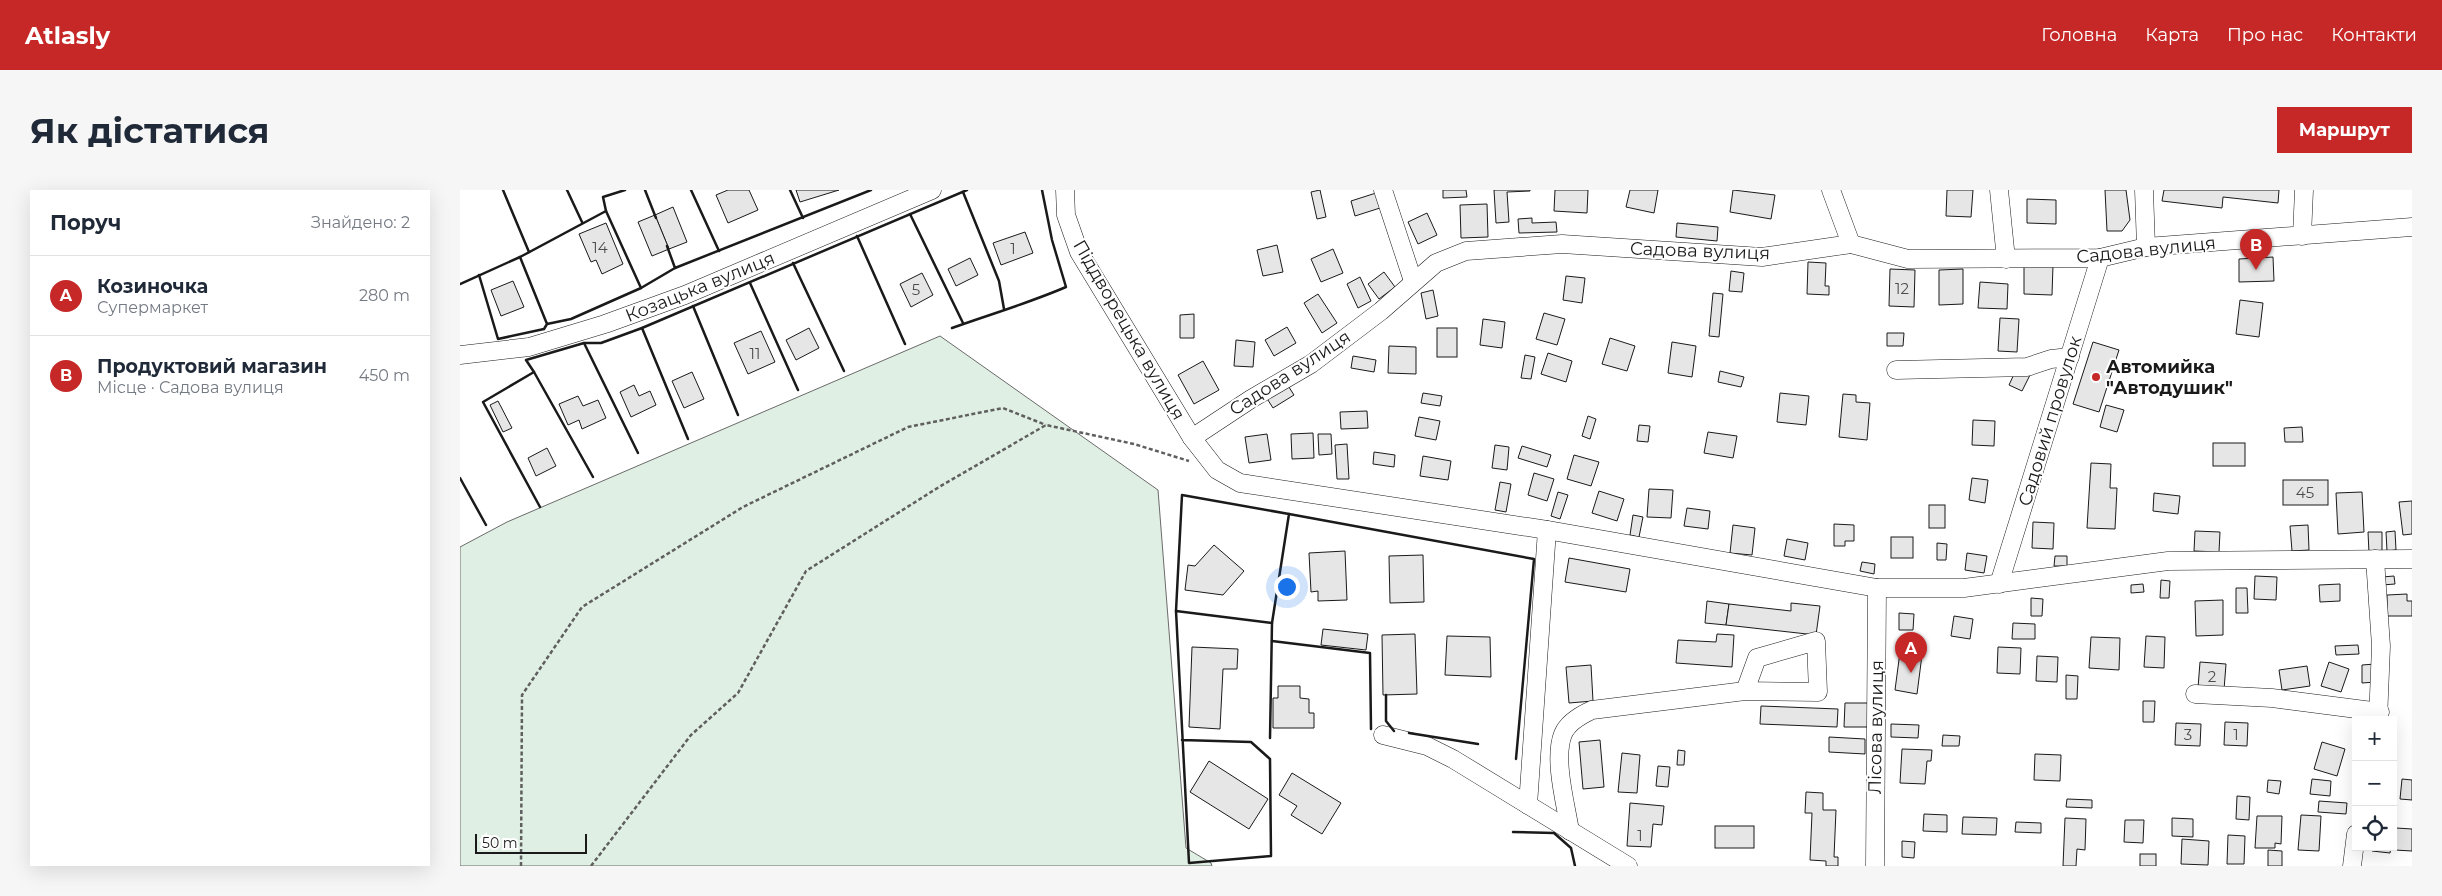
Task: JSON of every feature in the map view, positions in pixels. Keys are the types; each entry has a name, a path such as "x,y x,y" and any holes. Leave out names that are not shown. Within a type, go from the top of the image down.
{"street":[{"name":"Козацька вулиця","path":"460,355 529,347 605,324 685,295 932,190"},
{"name":"Піддворецька вулиця","path":"1066,190 1066,215 1079,252 1192,438 1217,470 1240,484 1547,530 1877,588 1964,588 2168,561 2412,560"},
{"path":"1383,190 1413,281"},
{"path":"1831,190 1851,244"},
{"path":"1999,190 2006,259"},
{"path":"2144,190 2146,247"},
{"path":"2302,236 2304,190"},
{"name":"Садова вулиця","path":"1192,438 1251,399 1311,364 1381,311 1413,281 1436,263 1466,251 1562,244 1762,257 1851,244 1908,258 2100,258 2146,247 2412,227"},
{"name":"Садовий провулок","path":"1999,584 2100,258"},
{"path":"1896,370 2027,367 2052,359 2070,357"},
{"path":"1528,805 1547,530"},
{"path":"2195,694 2272,698 2379,716 2381,646 2375,559"},
{"name":"Лісова вулиця","path":"1875,866 1877,588"},
{"path":"1570,831 1559,749 1564,732 1578,716 1592,710 1745,691 1818,692 1816,641 1757,658 1745,691"},
{"path":"1383,736 1427,746 1628,866"},
{"path":"2352,866 2354,851"}],"path":[{"path":"520,866 522,695 582,607 743,507 908,428 1003,408 1046,425 1134,444 1189,461"},
{"path":"591,866 691,735 738,693 806,571 939,487 1046,425"}],"green space":[{"path":"940,336 1158,490 1186,848 1211,863 1212,866 460,866 460,547 507,522"}],"building":[{"path":"728,190 749,190 758,210 728,223 716,195"},
{"path":"796,190 839,190 800,202"},
{"path":"1320,190 1326,217 1317,219 1311,192"},
{"path":"1443,190 1466,190 1467,197 1443,198"},
{"path":"1494,190 1530,191 1507,192 1509,222 1496,223"},
{"path":"1555,190 1588,190 1587,213 1554,211"},
{"path":"1630,190 1658,190 1654,213 1626,207"},
{"path":"1733,190 1775,195 1771,219 1730,212"},
{"path":"1947,190 1973,190 1971,217 1946,216"},
{"path":"2105,190 2126,190 2130,220 2122,231 2107,231"},
{"path":"2164,190 2279,190 2278,203 2223,197 2222,208 2162,201"},
{"path":"1376,193 1380,208 1355,216 1351,201"},
{"path":"2027,199 2056,200 2056,224 2027,223"},
{"path":"1487,204 1488,237 1461,238 1460,205"},
{"path":"673,207 687,242 669,249 655,215"},
{"path":"1427,213 1437,235 1418,244 1408,222"},
{"path":"655,215 669,249 652,256 638,222"},
{"path":"1532,218 1532,223 1556,222 1557,232 1519,233 1518,219"},
{"path":"606,223 623,264 602,274 596,260 591,262 579,234"},
{"path":"1677,223 1718,227 1717,241 1676,237"},
{"path":"1025,232 1033,253 1001,265 993,243"},
{"path":"1277,245 1283,272 1263,276 1257,250"},
{"path":"1333,249 1343,273 1321,282 1311,259"},
{"path":"2273,257 2274,281 2239,282 2239,259"},
{"path":"970,258 978,275 956,286 948,269"},
{"path":"1808,262 1826,263 1825,286 1829,286 1829,295 1807,294"},
{"path":"2024,264 2053,265 2052,295 2024,294"},
{"path":"1890,269 1915,270 1914,307 1889,306"},
{"path":"1963,269 1963,304 1939,305 1939,270"},
{"path":"1731,271 1744,273 1742,292 1729,291"},
{"path":"1384,272 1395,287 1379,299 1368,284"},
{"path":"922,273 933,295 911,307 900,284"},
{"path":"1566,276 1585,278 1582,303 1563,300"},
{"path":"1360,277 1371,301 1358,308 1347,284"},
{"path":"513,281 524,307 501,316 491,290"},
{"path":"1980,282 2008,284 2007,309 1978,308"},
{"path":"1433,290 1438,316 1426,319 1421,293"},
{"path":"1713,293 1723,294 1719,337 1709,336"},
{"path":"1318,294 1337,323 1322,333 1304,303"},
{"path":"2240,300 2263,303 2259,337 2236,334"},
{"path":"1544,313 1565,319 1557,345 1536,339"},
{"path":"1194,314 1194,338 1180,338 1180,315"},
{"path":"2000,318 2019,319 2017,352 1998,351"},
{"path":"1483,319 1505,322 1502,348 1480,345"},
{"path":"1287,327 1296,343 1274,356 1265,340"},
{"path":"809,328 819,348 796,360 786,340"},
{"path":"1437,328 1457,328 1457,357 1437,357"},
{"path":"761,331 775,362 748,374 734,343"},
{"path":"1887,333 1904,333 1903,346 1887,346"},
{"path":"1610,338 1635,346 1627,371 1602,364"},
{"path":"1236,340 1255,342 1253,367 1234,366"},
{"path":"1672,342 1696,346 1692,377 1668,373"},
{"name":"Автомийка \"Автодушик\"","path":"2093,342 2119,350 2099,412 2073,404"},
{"path":"1389,346 1416,347 1416,374 1388,373"},
{"path":"1548,353 1572,361 1566,382 1541,374"},
{"path":"1525,355 1535,357 1531,379 1521,378"},
{"path":"1353,356 1376,360 1374,372 1351,368"},
{"path":"1203,361 1219,390 1194,404 1178,375"},
{"path":"1720,371 1744,377 1741,387 1718,382"},
{"path":"692,372 704,399 684,408 672,381"},
{"path":"2015,372 2031,373 2022,391 2009,385"},
{"path":"1287,384 1294,395 1273,408 1266,397"},
{"path":"634,385 639,396 650,391 656,405 631,417 620,392"},
{"path":"1423,393 1442,396 1440,406 1421,403"},
{"path":"1780,393 1809,396 1806,425 1777,422"},
{"path":"1843,394 1856,395 1856,402 1870,403 1867,440 1839,437"},
{"path":"578,396 583,406 598,400 606,418 582,429 579,420 568,425 559,404"},
{"path":"498,401 512,428 503,432 490,405"},
{"path":"2106,405 2124,410 2117,432 2100,427"},
{"path":"1367,411 1368,428 1341,429 1340,412"},
{"path":"1588,416 1596,419 1590,439 1582,436"},
{"path":"1419,417 1440,421 1436,440 1415,436"},
{"path":"1973,420 1995,421 1994,446 1972,445"},
{"path":"1639,425 1650,426 1648,442 1637,441"},
{"path":"2302,427 2303,442 2285,442 2284,428"},
{"path":"1708,432 1737,436 1733,458 1704,453"},
{"path":"1313,433 1314,458 1292,459 1291,434"},
{"path":"1267,434 1271,460 1249,463 1245,437"},
{"path":"1318,434 1331,434 1332,454 1319,455"},
{"path":"2213,443 2245,443 2245,466 2213,466"},
{"path":"1347,444 1349,479 1337,479 1335,445"},
{"path":"1495,445 1509,447 1507,470 1492,468"},
{"path":"1522,446 1551,455 1547,467 1518,458"},
{"path":"547,448 556,466 536,476 528,458"},
{"path":"1374,452 1395,455 1394,467 1373,464"},
{"path":"1574,455 1599,462 1591,486 1567,479"},
{"path":"1423,456 1451,461 1448,480 1420,476"},
{"path":"2091,463 2111,464 2110,488 2117,488 2115,529 2087,528"},
{"path":"1534,473 1554,479 1547,501 1528,495"},
{"path":"1972,478 1988,480 1985,503 1969,500"},
{"path":"2283,480 2328,480 2328,505 2283,505"},
{"path":"1500,482 1511,484 1506,512 1495,510"},
{"path":"1649,489 1673,490 1671,518 1647,517"},
{"path":"1599,491 1624,499 1617,521 1592,513"},
{"path":"1558,492 1568,495 1560,519 1551,516"},
{"path":"2362,492 2364,532 2338,534 2336,493"},
{"path":"2154,493 2180,496 2178,514 2153,511"},
{"path":"2412,501 2412,534 2403,535 2399,502"},
{"path":"1929,505 1945,505 1945,528 1929,528"},
{"path":"1687,508 1710,511 1708,529 1684,526"},
{"path":"1633,515 1643,517 1639,537 1630,535"},
{"path":"2033,522 2054,523 2053,549 2032,548"},
{"path":"1834,524 1854,525 1854,541 1845,541 1845,546 1834,546"},
{"path":"1733,525 1755,528 1752,555 1730,553"},
{"path":"2308,525 2309,550 2292,551 2290,526"},
{"path":"2195,531 2220,532 2219,552 2194,551"},
{"path":"2395,531 2396,550 2387,551 2386,532"},
{"path":"2368,532 2382,532 2382,552 2369,553"},
{"path":"1891,537 1913,537 1913,558 1891,558"},
{"path":"1787,539 1808,543 1805,560 1784,556"},
{"path":"1937,543 1947,544 1946,560 1937,560"},
{"path":"1214,545 1244,571 1223,595 1185,590 1188,565 1195,566"},
{"path":"1345,551 1347,600 1318,601 1318,591 1311,592 1309,553"},
{"path":"1967,553 1987,556 1984,573 1965,570"},
{"path":"1423,555 1424,602 1390,603 1389,556"},
{"path":"2055,556 2067,556 2067,566 2054,566"},
{"path":"1569,558 1630,569 1626,592 1565,582"},
{"path":"1862,562 1875,564 1874,574 1860,571"},
{"path":"2255,576 2277,577 2276,600 2254,599"},
{"path":"2394,576 2395,584 2382,585 2382,577"},
{"path":"2161,580 2170,581 2169,598 2160,598"},
{"path":"2143,584 2144,592 2131,593 2131,585"},
{"path":"2340,584 2340,601 2320,602 2319,585"},
{"path":"2236,588 2247,588 2248,613 2236,613"},
{"path":"2407,594 2407,601 2412,601 2412,616 2387,616 2387,595"},
{"path":"2031,598 2043,599 2042,616 2031,616"},
{"path":"2223,600 2223,635 2196,636 2195,601"},
{"path":"1707,601 1729,604 1726,625 1705,623"},
{"path":"1791,603 1820,606 1816,635 1726,625 1729,604 1791,611"},
{"path":"1899,613 1914,614 1913,630 1899,630"},
{"path":"1954,616 1973,619 1970,639 1951,636"},
{"path":"2013,623 2035,624 2035,639 2012,639"},
{"path":"1323,629 1368,634 1366,650 1321,645"},
{"path":"1415,634 1417,694 1383,695 1382,635"},
{"path":"1717,634 1734,635 1732,667 1676,663 1678,640 1716,642"},
{"path":"1447,636 1490,637 1491,677 1445,675"},
{"path":"2146,636 2165,637 2164,668 2144,667"},
{"path":"2091,637 2120,638 2119,670 2089,668"},
{"path":"2358,645 2359,654 2336,655 2335,646"},
{"path":"1192,647 1238,649 1237,669 1223,669 1220,729 1189,727"},
{"path":"1998,647 2021,648 2020,674 1997,673"},
{"path":"1900,652 1922,655 1917,694 1895,690"},
{"path":"2037,656 2058,657 2057,682 2036,681"},
{"path":"2200,662 2226,664 2224,690 2198,688"},
{"path":"2329,662 2349,669 2341,692 2321,686"},
{"path":"2375,664 2376,682 2362,683 2362,665"},
{"path":"1591,665 1593,701 1569,703 1566,667"},
{"path":"2307,666 2310,686 2282,690 2279,670"},
{"path":"2066,675 2078,676 2077,699 2066,699"},
{"path":"1278,686 1300,686 1300,698 1309,699 1309,713 1314,713 1314,728 1273,728 1273,698 1278,698"},
{"path":"2143,701 2155,701 2154,722 2143,722"},
{"path":"1845,703 1869,703 1868,727 1844,727"},
{"path":"1761,706 1838,709 1837,727 1760,724"},
{"path":"2225,722 2248,723 2247,746 2224,745"},
{"path":"2176,723 2201,724 2200,746 2175,745"},
{"path":"1891,724 1919,725 1918,738 1891,737"},
{"path":"1943,735 1960,736 1959,746 1942,746"},
{"path":"1829,737 1865,739 1865,754 1829,752"},
{"path":"1600,740 1604,787 1583,789 1579,742"},
{"path":"2322,742 2345,749 2337,776 2314,769"},
{"path":"1902,749 1932,750 1931,761 1927,761 1925,784 1900,783"},
{"path":"1678,750 1685,751 1684,765 1677,765"},
{"path":"1622,753 1640,755 1637,793 1618,792"},
{"path":"2035,754 2061,755 2060,781 2034,780"},
{"path":"1209,761 1268,799 1249,829 1190,792"},
{"path":"1658,766 1670,767 1668,787 1656,786"},
{"path":"1292,773 1341,803 1322,834 1291,815 1297,806 1279,795"},
{"path":"2312,779 2331,781 2330,796 2310,794"},
{"path":"2402,779 2412,780 2412,800 2400,799"},
{"path":"2268,780 2281,781 2279,794 2267,792"},
{"path":"1806,792 1823,793 1823,810 1836,810 1834,857 1838,857 1838,866 1826,866 1826,861 1810,860 1812,813 1805,813"},
{"path":"2237,796 2250,797 2249,820 2236,819"},
{"path":"2067,799 2092,800 2092,808 2066,807"},
{"path":"2319,801 2347,803 2346,814 2318,812"},
{"path":"1630,803 1664,806 1662,825 1653,824 1651,847 1627,846"},
{"path":"1924,814 1947,815 1947,832 1923,831"},
{"path":"2301,815 2321,816 2319,851 2298,850"},
{"path":"2257,816 2282,816 2281,844 2275,843 2275,848 2255,848"},
{"path":"1963,817 1997,818 1996,835 1962,834"},
{"path":"2065,818 2086,819 2085,850 2077,849 2076,866 2063,866"},
{"path":"2172,818 2193,819 2193,837 2172,836"},
{"path":"2125,820 2144,820 2143,843 2124,842"},
{"path":"2016,822 2041,823 2041,833 2015,832"},
{"path":"1715,826 1754,826 1754,848 1715,848"},
{"path":"2397,828 2412,829 2412,851 2397,850"},
{"path":"2228,835 2245,836 2244,864 2227,864"},
{"path":"2182,839 2209,841 2208,865 2181,864"},
{"path":"1902,841 1915,842 1914,858 1902,857"},
{"path":"2268,850 2282,851 2282,866 2268,866"},
{"path":"2372,851 2390,851 2390,853"},
{"path":"2140,854 2156,854 2156,866 2140,866"}],"wall":[{"path":"503,190 529,252"},
{"path":"567,190 582,222"},
{"path":"606,211 603,197 625,190"},
{"path":"645,190 656,218"},
{"path":"691,190 719,251"},
{"path":"790,190 803,218"},
{"path":"667,246 675,268 871,190"},
{"path":"540,507 483,402 534,372 526,360 584,343 601,343 642,328 967,190"},
{"path":"952,328 1066,287 1052,240 1042,190"},
{"path":"963,192 999,281 1004,309"},
{"path":"479,275 498,339 544,329 547,324 571,319 641,288 606,211 520,257 547,324"},
{"path":"910,214 963,323"},
{"path":"857,236 905,344"},
{"path":"460,284 520,257"},
{"path":"793,263 844,371"},
{"path":"641,288 675,268"},
{"path":"750,283 798,390"},
{"path":"693,306 738,415"},
{"path":"642,328 688,439"},
{"path":"584,343 638,453"},
{"path":"534,372 593,477"},
{"path":"460,478 486,525"},
{"path":"1176,611 1182,495 1289,514 1272,623"},
{"path":"1289,514 1534,559 1516,759"},
{"path":"1182,740 1251,742 1270,759 1271,856 1189,863 1176,611 1272,623 1270,738"},
{"path":"1272,641 1370,653 1371,729"},
{"path":"1386,695 1386,721 1394,731"},
{"path":"1409,733 1478,744"},
{"path":"1513,832 1554,833 1571,848 1575,866"}],"place":[{"name":"Продуктовий магазин","path":"2256,270"},
{"name":"Автомийка \"Автодушик\"","path":"2096,377"},
{"name":"Козиночка","path":"1911,673"}]}
